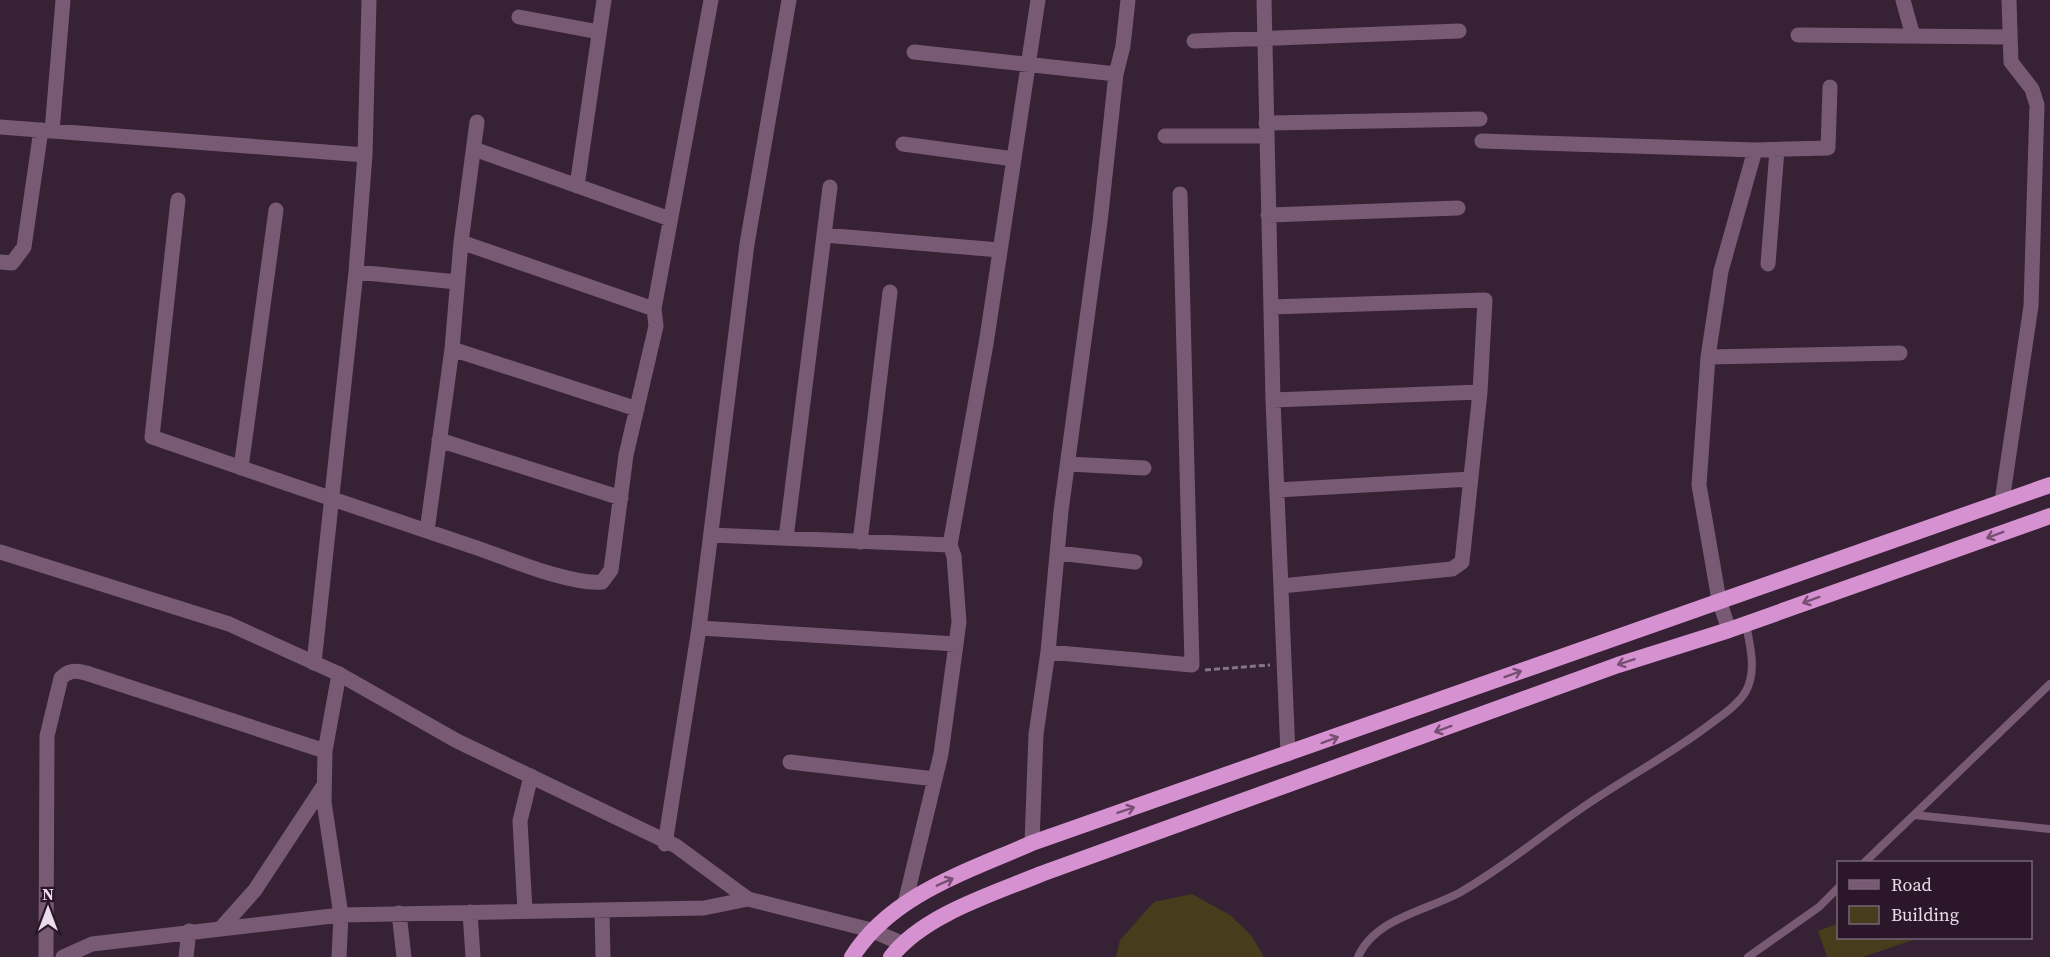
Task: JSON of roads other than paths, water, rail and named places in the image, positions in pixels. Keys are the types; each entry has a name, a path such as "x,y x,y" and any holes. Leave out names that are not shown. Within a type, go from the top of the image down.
{"highway":[{"path":"852,957 871,930 905,903 1032,843 2050,485"},
{"path":"891,957 901,943 950,914 1041,874 1618,665 1729,630 2050,516"}],"street":[{"path":"0,262 12,263 24,247 47,130 63,0"},
{"path":"314,663 356,272 365,155 369,0"},
{"path":"578,186 604,0"},
{"path":"178,200 153,437 550,572 592,583 602,582 611,570 626,455 656,326 654,309 711,0"},
{"path":"665,844 699,628 747,244 789,0"},
{"path":"905,903 941,754 959,622 954,556 950,545 986,344 1038,0"},
{"path":"1032,843 1036,734 1048,652 1068,464 1116,74 1128,0"},
{"path":"1264,0 1270,307 1288,754"},
{"path":"1903,0 1913,36"},
{"path":"2002,501 2031,306 2037,105 2032,89 2011,62 2009,0"},
{"path":"519,17 599,32"},
{"path":"1194,42 1266,37 1459,31"},
{"path":"1798,35 2009,37"},
{"path":"914,52 1116,74"},
{"path":"1482,141 1755,150 1828,148 1830,87"},
{"path":"1165,136 1480,119"},
{"path":"427,531 452,349 461,242 477,122"},
{"path":"0,127 271,150 365,155"},
{"path":"903,144 1014,159"},
{"path":"474,149 670,219"},
{"path":"1729,630 1719,600 1699,485 1708,357 1721,271 1755,150"},
{"path":"1768,264 1777,150"},
{"path":"786,538 830,187"},
{"path":"1048,652 1192,665 1180,194"},
{"path":"1268,215 1458,208"},
{"path":"241,468 276,210"},
{"path":"824,235 999,250"},
{"path":"461,242 654,309"},
{"path":"356,272 457,282"},
{"path":"860,542 890,292"},
{"path":"1270,307 1485,300 1480,392 1462,562 1452,569 1281,586"},
{"path":"452,349 637,409"},
{"path":"1708,357 1900,353"},
{"path":"1273,400 1480,392"},
{"path":"439,440 621,498"},
{"path":"1068,464 1144,468"},
{"path":"1276,490 1471,479"},
{"path":"711,535 950,545"},
{"path":"0,552 229,624 339,674 457,741 665,844 676,846 748,899 871,930 901,943"},
{"path":"1058,553 1135,562"},
{"path":"699,628 956,644"},
{"path":"46,957 46,736 61,678 67,672 76,670 86,673 325,751"},
{"path":"339,674 325,751 324,785 324,802 341,915 339,957"},
{"path":"790,762 935,779"},
{"path":"525,911 520,822 531,777"},
{"path":"221,927 255,890 324,785"},
{"path":"63,957 92,944 221,927 341,915 704,908 748,899"},
{"path":"602,910 603,957"},
{"path":"470,912 473,957"},
{"path":"399,914 404,957"},
{"path":"186,957 189,931"}],"lane":[{"path":"1358,957 1369,939 1386,925 1456,894 1503,868 1580,810 1682,746 1735,705 1746,691 1752,676 1746,623"},
{"path":"1866,861 2050,684"},
{"path":"1914,815 2050,829"},
{"path":"1748,957 1819,907 1837,890"}]}
